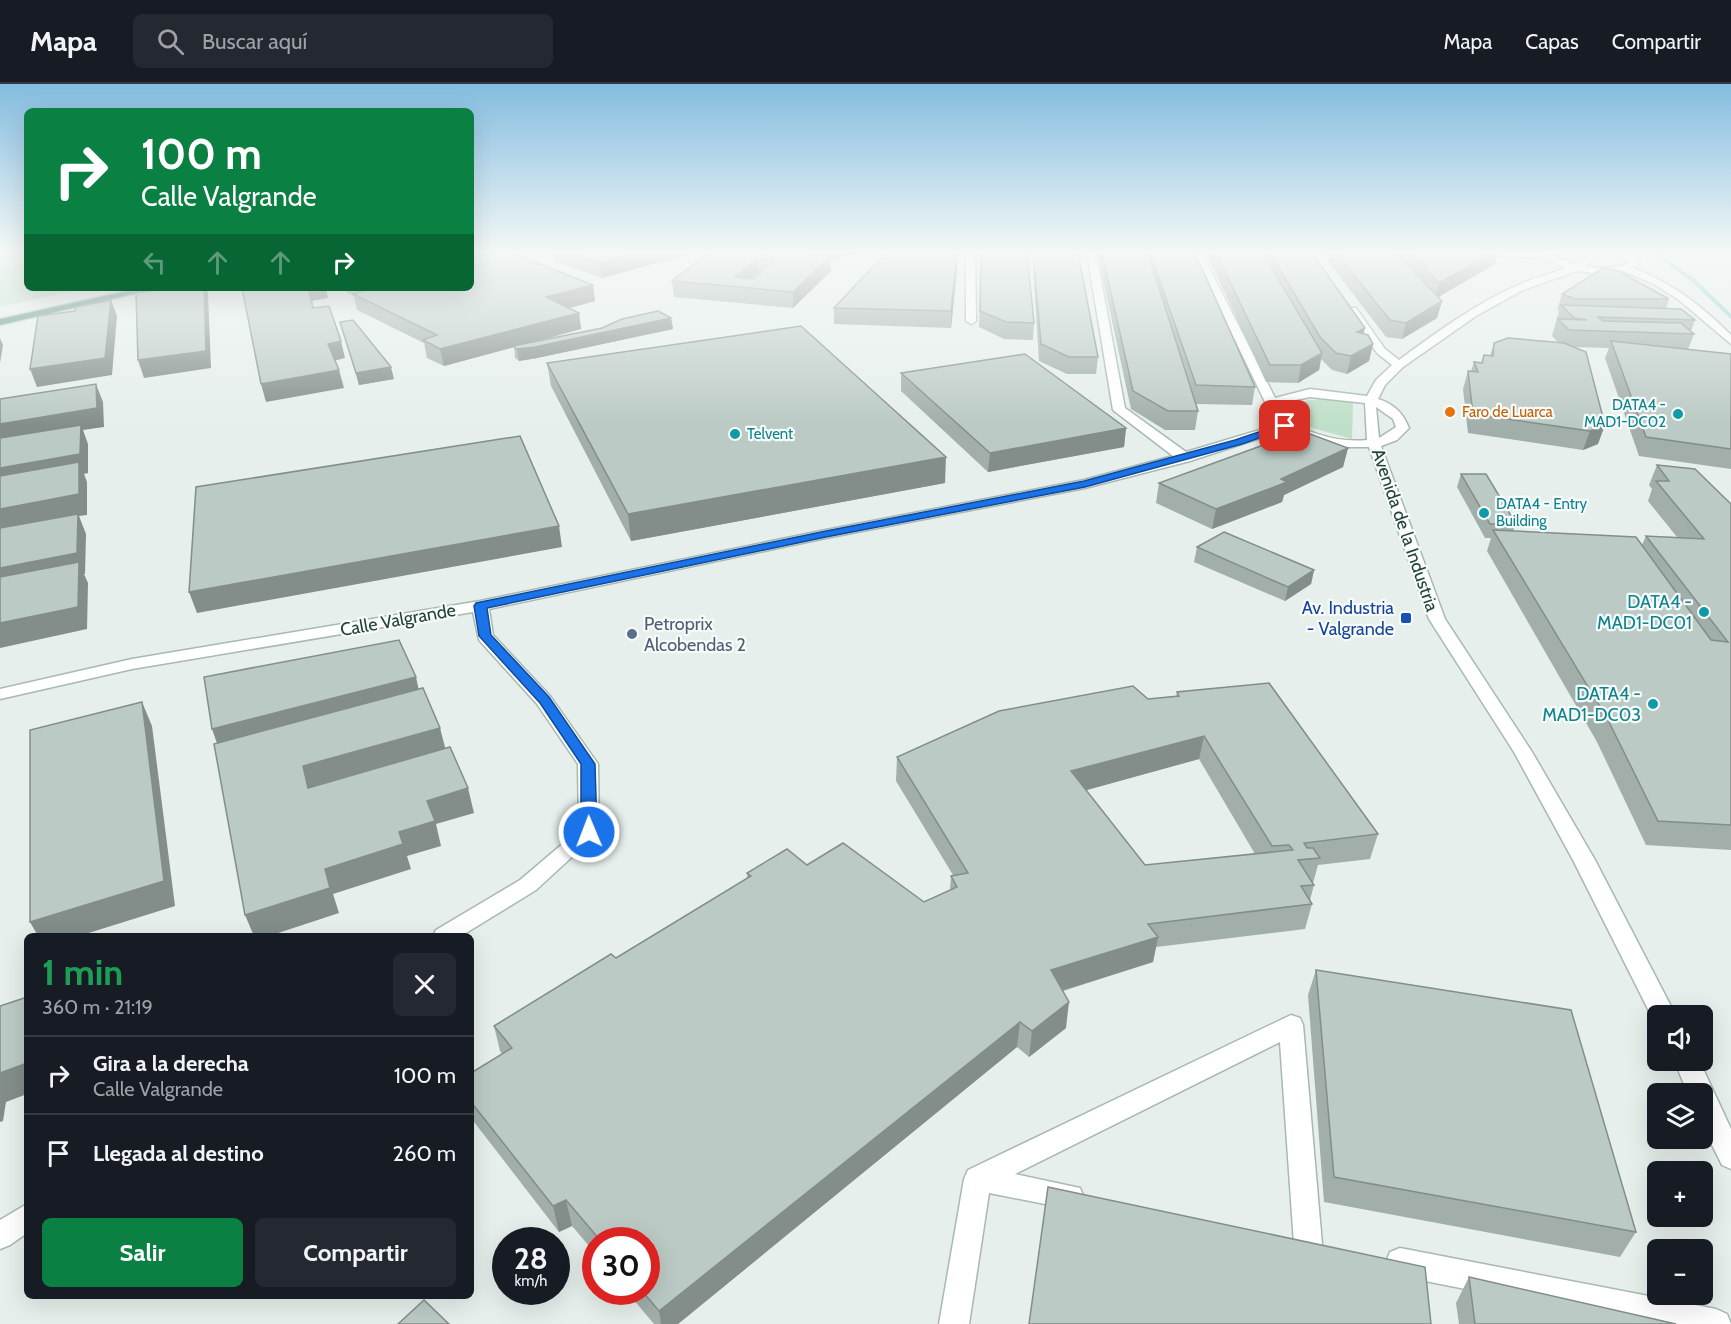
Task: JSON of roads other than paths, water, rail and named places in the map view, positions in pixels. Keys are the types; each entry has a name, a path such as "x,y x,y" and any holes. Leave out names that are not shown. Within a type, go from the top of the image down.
{"highway":[{"path":"0,315 19,311"},
{"path":"0,322 51,311"}],"street":[{"path":"971,311 971,321"},
{"path":"1101,311 1119,410 1185,458"},
{"path":"1226,311 1273,406 1276,419 1285,426 1298,433 1334,442 1374,443 1398,434 1403,428 1402,420 1395,412 1369,400 1348,395 1310,393 1294,395 1273,406"},
{"path":"1351,311 1381,351 1399,365"},
{"path":"1369,400 1385,376 1480,311"},
{"path":"1701,311 1731,341"},
{"name":"Avenida de la Industria","path":"1369,400 1374,443 1437,619 1523,752 1584,860 1658,1005"},
{"name":"Calle Valgrande","path":"0,694 132,664 480,606 826,534 1085,484 1185,458 1285,426"},
{"path":"449,933 528,885 589,832 588,764 544,700 485,636 480,606"},
{"path":"978,1179 1291,1025 1307,1244"},
{"path":"1713,1119 1731,1157"},
{"path":"978,1179 1096,1202"},
{"path":"954,1324 978,1179"},
{"path":"0,1236 24,1219"},
{"path":"1376,1258 1423,1278 1716,1324"}],"waterway":[{"path":"1725,311 1731,317"}],"place":[{"name":"Faro de Luarca","path":"1450,412"},
{"name":"DATA4 - MAD1-DC02","path":"1678,414"},
{"name":"Telvent","path":"735,434"},
{"name":"DATA4 - Entry Building","path":"1484,513"},
{"name":"DATA4 - MAD1-DC01","path":"1704,612"},
{"name":"Av. Industria - Valgrande","path":"1406,618"},
{"name":"Petroprix Alcobendas 2","path":"632,634"},
{"name":"DATA4 - MAD1-DC03","path":"1653,704"}]}
